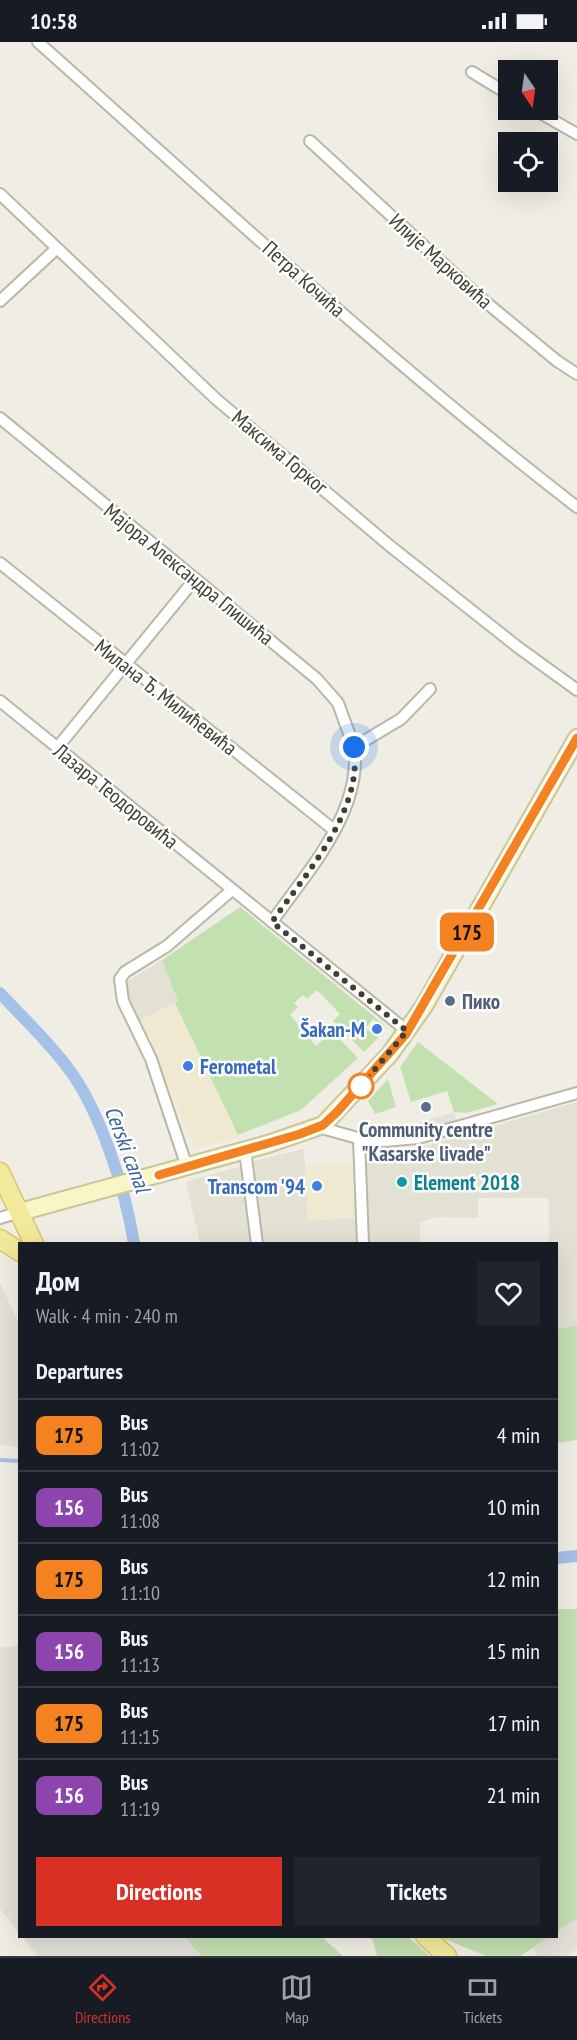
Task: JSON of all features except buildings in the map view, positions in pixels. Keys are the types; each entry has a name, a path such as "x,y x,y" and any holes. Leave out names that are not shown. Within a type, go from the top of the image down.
{"main road":[{"path":"0,1172 21,1212 33,1242"},
{"path":"0,1239 18,1251"},
{"path":"427,1938 447,1956"}],"street":[{"name":"Петра Кочића","path":"38,42 369,337 450,406 577,507"},
{"path":"472,72 498,88"},
{"path":"552,120 577,134"},
{"name":"Илије Марковића","path":"310,141 469,288 557,361 577,374"},
{"name":"Максима Горког","path":"0,194 170,356 258,434 467,607 577,690"},
{"path":"0,301 56,249"},
{"name":"Мајора Александра Глишића","path":"0,418 324,686 344,714 354,747 354,778 334,830 272,922"},
{"name":"Милана Ђ. Милићевића","path":"0,563 334,830"},
{"path":"57,748 195,579"},
{"path":"354,747 401,719 430,689"},
{"name":"Лазара Теодоровића","path":"0,702 407,1031"},
{"path":"0,1218 245,1150 318,1126 337,1112 407,1031 577,738"},
{"path":"187,1167 155,1067 123,1001 120,979 125,972 186,931 232,890"},
{"path":"318,1126 359,1138 388,1142 418,1138 577,1093"},
{"path":"359,1138 363,1242"},
{"path":"245,1150 257,1242"}],"shaded area":[{"path":"162,960 178,1001 140,1021 125,990 126,982"},
{"path":"175,1003 239,1137 195,1149 140,1021"},
{"path":"577,1102 577,1325 558,1329 558,1242 549,1242 549,1198 478,1198 478,1218 438,1217 420,1222 420,1242 367,1242 364,1165 368,1156 405,1152"},
{"path":"454,1112 457,1122 409,1137 406,1127"},
{"path":"304,1149 308,1220 355,1218 356,1242 260,1242 251,1162"},
{"path":"352,1163 355,1218 308,1221 305,1166"},
{"path":"241,1166 251,1242 200,1242 186,1182"},
{"path":"0,1283 18,1322 18,1447 0,1445"},
{"path":"18,1645 18,1932 0,1909 0,1648"},
{"path":"577,1918 577,1949 567,1956 538,1956 533,1949 549,1938 558,1938 558,1931"},
{"path":"23,1938 186,1938 201,1956 38,1956"}],"green space":[{"path":"240,907 387,1027 373,1019 366,1028 378,1038 364,1052 333,1021 340,1014 317,990 307,999 303,995 294,1003 298,1007 290,1015 316,1046 332,1031 358,1058 301,1110 238,1135 175,1003 178,1001 162,960"},
{"path":"418,1042 498,1104 466,1113 454,1112 447,1091 411,1102 400,1067"},
{"path":"388,1079 396,1107 375,1114 368,1101"},
{"path":"577,1325 577,1440 558,1443 558,1329"},
{"path":"558,1609 577,1609 577,1918 558,1931"},
{"path":"186,1938 323,1938 343,1956 201,1956"},
{"path":"370,1938 409,1938 430,1956 377,1956 373,1940"},
{"path":"442,1938 548,1938 520,1956 486,1956"}],"waterway":[{"name":"Cerski canal","path":"0,993 60,1058 80,1085 110,1152 125,1200 134,1242"},
{"path":"0,1460 18,1461"},
{"name":"Cerski canal","path":"558,1558 577,1556"}],"bus line":[{"name":"175","path":"159,1175 300,1134 323,1125 337,1112 390,1054 424,1006 577,738"}],"place":[{"name":"Пико","path":"450,1001"},
{"name":"Šakan-M","path":"377,1029"},
{"name":"Ferometal","path":"188,1066"},
{"name":"Community centre \"Kasarske livade\"","path":"426,1107"},
{"name":"Element 2018","path":"402,1182"},
{"name":"Transcom '94","path":"317,1186"}],"route":[{"path":"354,747 356,757 354,778 336,826 272,922 407,1031 361,1086"}]}
